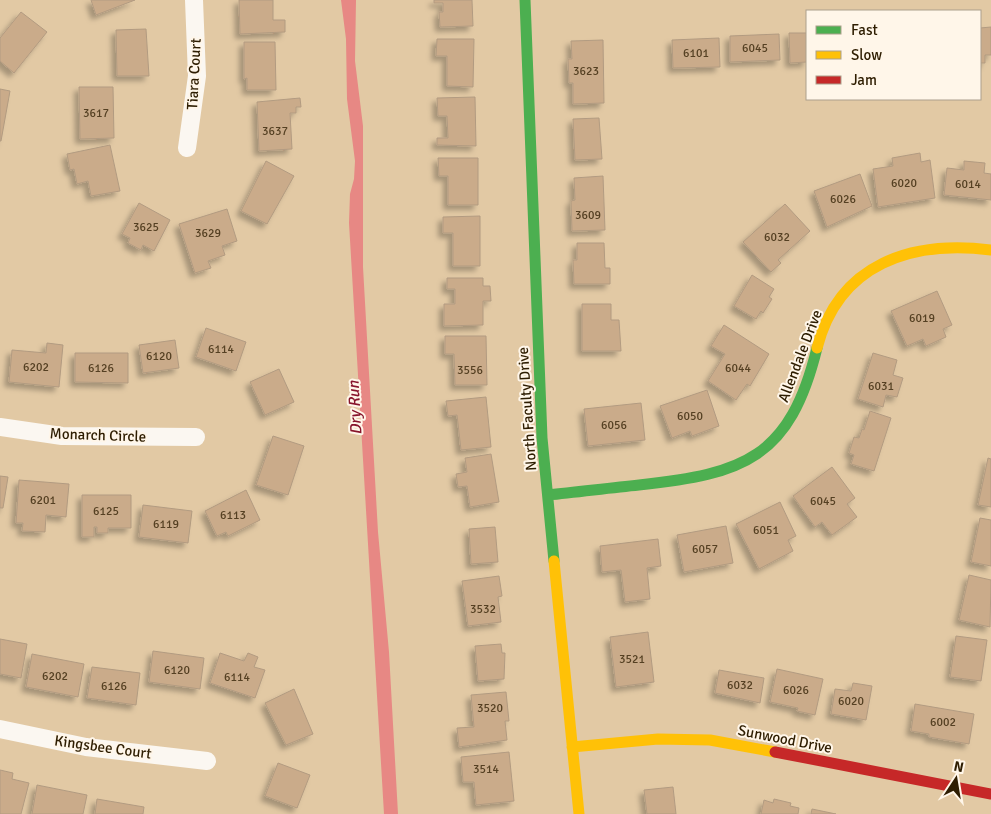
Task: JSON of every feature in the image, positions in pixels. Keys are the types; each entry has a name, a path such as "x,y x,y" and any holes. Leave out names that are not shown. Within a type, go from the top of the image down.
{"street":[{"name":"Tiara Court","path":"187,148 197,76 194,0"},
{"name":"North Faculty Drive","path":"525,0 539,385 579,814"},
{"name":"Allendale Drive","path":"548,495 706,478 742,463 772,441 796,411 808,385 823,328 844,295 864,274 889,258 916,249 945,246 991,250"},
{"name":"Monarch Circle","path":"0,427 62,436 196,437"},
{"name":"Kingsbee Court","path":"0,730 86,747 207,761"},
{"name":"Sunwood Drive","path":"572,747 658,739 710,740 991,794"}],"shaded area":[{"name":"Dry Run","path":"341,0 356,0 355,61 363,126 363,267 378,532 389,652 398,814 384,814 349,223 350,194 354,179 355,161 347,99 346,39"}],"building":[{"path":"91,0 135,0 96,15"},
{"path":"239,0 273,0 273,20 285,20 285,32 240,34"},
{"path":"434,0 472,0 473,26 440,27 439,12 443,12 443,3 434,3"},
{"path":"21,12 47,32 14,73 0,61 0,38"},
{"path":"991,27 991,55 985,55 985,63 981,63 981,28"},
{"path":"146,29 149,76 117,76 116,30"},
{"path":"789,33 806,33 806,62 790,63"},
{"path":"779,34 780,60 730,62 730,36"},
{"path":"719,38 720,67 673,68 672,40"},
{"path":"437,39 474,39 473,87 447,86 447,56 436,56"},
{"path":"603,40 604,103 573,104 573,83 569,83 568,59 572,59 571,41"},
{"path":"244,42 275,42 276,90 247,90 247,78 244,79"},
{"path":"79,87 113,87 114,138 80,139"},
{"path":"0,89 10,91 1,141 0,141"},
{"path":"475,97 476,146 437,145 437,138 448,138 447,116 438,116 437,98"},
{"path":"300,98 301,107 296,107 296,113 290,113 292,149 259,151 257,102"},
{"path":"599,118 602,159 575,160 573,119"},
{"path":"110,145 120,191 91,196 88,181 77,184 74,169 70,170 67,154"},
{"path":"920,153 921,162 930,160 935,198 878,207 873,169 893,166 892,158"},
{"path":"438,158 478,158 478,205 448,205 448,176 439,176"},
{"path":"266,161 294,176 267,224 241,211"},
{"path":"964,161 985,163 984,173 991,174 991,200 944,195 947,168 964,170"},
{"path":"860,174 872,206 827,227 814,191"},
{"path":"603,176 605,230 572,231 571,201 575,200 574,178"},
{"path":"139,203 170,220 154,251 143,245 141,250 128,243 130,238 122,234"},
{"path":"785,204 810,231 778,260 781,263 771,272 743,242"},
{"path":"227,209 237,241 222,246 225,255 208,261 211,268 195,273 179,224"},
{"path":"480,216 480,266 453,266 453,233 443,233 443,217"},
{"path":"577,243 604,243 605,268 610,268 610,284 574,284 573,260 577,260"},
{"path":"752,275 774,289 769,297 772,299 763,313 761,311 756,319 734,306"},
{"path":"447,278 483,278 483,286 490,286 491,301 483,301 483,325 444,326 444,304 455,304 455,289 447,289"},
{"path":"937,291 952,325 943,329 946,337 926,346 923,339 907,346 891,311"},
{"path":"582,304 611,304 611,320 619,320 621,351 582,351"},
{"path":"724,325 769,354 750,386 747,384 736,400 708,381 725,354 711,346"},
{"path":"206,328 246,342 236,371 196,357"},
{"path":"445,336 486,336 487,385 455,385 454,354 445,354"},
{"path":"175,340 179,368 143,373 139,345"},
{"path":"47,343 63,345 59,387 9,382 12,350 46,353"},
{"path":"75,353 128,353 128,383 75,382"},
{"path":"873,353 897,360 893,375 903,378 897,397 886,395 883,407 858,399"},
{"path":"279,369 294,402 265,415 250,382"},
{"path":"707,390 719,426 692,436 690,431 672,438 660,406"},
{"path":"486,397 491,447 461,450 457,415 448,416 446,401"},
{"path":"641,403 645,440 588,446 584,409"},
{"path":"870,411 891,418 874,471 851,464 854,455 849,453 854,437 859,438 862,429 864,430"},
{"path":"273,436 304,446 288,495 256,485"},
{"path":"491,454 499,502 470,507 467,486 458,487 456,474 467,472 465,458"},
{"path":"988,458 991,459 991,507 978,505"},
{"path":"832,467 855,498 847,504 857,517 832,535 822,522 815,527 793,496"},
{"path":"0,476 8,477 3,508 0,508"},
{"path":"19,480 69,484 66,517 46,515 45,532 22,531 23,523 16,523"},
{"path":"246,490 260,520 228,536 226,532 217,536 205,511"},
{"path":"82,495 131,495 131,528 108,528 108,533 97,533 97,527 94,527 94,537 82,537"},
{"path":"780,502 796,536 788,540 793,551 759,569 736,524"},
{"path":"143,505 192,511 188,543 139,537"},
{"path":"980,518 991,520 991,566 971,562"},
{"path":"726,526 733,563 684,572 677,535"},
{"path":"495,527 498,562 471,564 469,529"},
{"path":"658,539 661,566 647,568 650,599 625,602 621,570 602,572 600,546"},
{"path":"969,575 991,580 990,627 959,620"},
{"path":"499,576 502,596 498,597 501,622 468,626 462,581"},
{"path":"648,632 654,682 616,687 610,637"},
{"path":"956,636 987,640 981,681 950,677"},
{"path":"0,639 27,644 21,678 0,674"},
{"path":"501,644 502,653 505,653 504,679 478,681 475,646"},
{"path":"153,651 204,658 200,689 149,682"},
{"path":"220,653 244,661 248,653 258,657 254,667 265,670 255,698 210,683"},
{"path":"32,654 84,664 78,697 26,687"},
{"path":"92,667 140,673 136,705 87,698"},
{"path":"777,669 823,679 815,715 797,711 798,708 770,702"},
{"path":"719,670 764,678 760,703 715,693"},
{"path":"853,683 872,686 866,720 831,714 835,689 851,691"},
{"path":"294,689 313,734 286,745 265,703"},
{"path":"506,692 509,721 505,721 507,740 459,747 457,728 474,727 471,695"},
{"path":"915,704 974,714 969,744 929,737 929,734 911,731"},
{"path":"509,752 514,801 476,805 474,782 463,782 461,757"},
{"path":"278,763 310,775 297,808 265,796"},
{"path":"0,770 13,773 12,779 29,783 21,814 0,814"},
{"path":"37,785 87,795 83,814 32,814"},
{"path":"673,787 676,814 647,814 644,790"},
{"path":"97,799 144,807 143,814 95,814"},
{"path":"774,799 791,803 790,806 799,808 798,814 761,814 764,800 773,803"},
{"path":"812,809 836,814 811,814"}],"traffic: fast":[{"path":"525,0 542,438 554,561"},
{"path":"548,495 676,480 707,474 734,466 757,454 776,437 793,414 806,385 817,348"}],"traffic: slow":[{"path":"817,348 828,319 842,295 861,277 883,263 907,254 934,249 991,250"},
{"path":"554,561 579,814"},
{"path":"572,747 658,739 710,740 775,752"}],"traffic: jam":[{"path":"775,752 991,794"}]}
